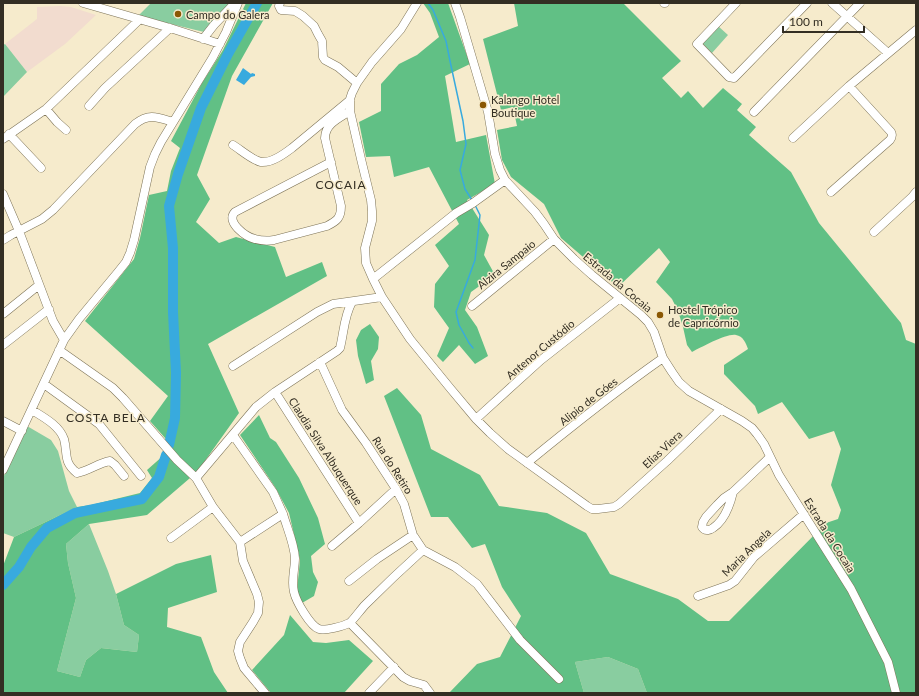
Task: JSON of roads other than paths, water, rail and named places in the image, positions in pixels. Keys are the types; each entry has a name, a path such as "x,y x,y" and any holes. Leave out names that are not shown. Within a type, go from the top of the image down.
{"street":[{"path":"83,3 220,44"},
{"path":"203,39 235,3"},
{"path":"3,470 64,340 79,318 126,262 134,240 150,167 155,154 220,44 238,3"},
{"path":"280,3 279,6 281,10 295,11 314,26 322,41 323,57 325,60 338,67 358,83"},
{"path":"417,3 401,29 372,62 352,93 350,100 350,111 371,200 372,221 366,239 366,263 382,297 410,338 476,419 490,433 527,463 592,509 614,507 619,504 721,410"},
{"name":"Estrada da Cocaia","path":"455,3 488,112 496,154 500,170 505,180 535,212 554,239 574,259 641,314 648,322 654,332 663,358 679,382 689,391 752,428 758,434 779,475 852,589 888,662 896,693"},
{"path":"736,3 697,44 729,77 734,78 807,3"},
{"path":"832,3 888,53"},
{"path":"754,112 860,3"},
{"path":"40,168 6,136 46,109 139,20"},
{"path":"89,106 105,88 170,28"},
{"path":"793,138 849,86 916,30"},
{"path":"831,192 892,137 891,132 849,86"},
{"path":"233,145 259,162 267,161 284,154 350,100"},
{"path":"46,109 66,130"},
{"path":"330,162 235,212 232,217 234,224 240,232 247,236 266,241 320,228 334,223 339,218 341,206 330,162 325,133 327,127 350,111"},
{"path":"3,240 42,218 53,210 135,124 147,117 154,117 173,122"},
{"path":"373,279 456,213 473,203 505,180"},
{"path":"874,232 916,192"},
{"path":"3,194 19,231 53,321 64,340"},
{"name":"Alzira Sampaio","path":"472,306 554,239"},
{"path":"3,314 39,285"},
{"path":"233,366 317,312 333,304 382,297"},
{"name":"Antenor Custódio","path":"476,419 542,360 620,298"},
{"path":"196,478 256,407 275,392 337,352 340,348 345,320 352,302"},
{"path":"3,345 49,309"},
{"path":"59,350 113,388 123,398 177,460 196,478 213,507 240,542 243,561 259,602 258,613 254,622 240,642 238,651 244,668 265,693"},
{"name":"Alipio de Góes","path":"527,463 592,410 663,358"},
{"name":"Rua do Retiro","path":"320,362 342,410 396,489 404,504 413,535 423,550 455,568 476,584 520,640 559,679"},
{"path":"44,384 99,424 141,476"},
{"name":"Claudia Silva Albuquerque","path":"275,392 359,523"},
{"path":"32,410 58,429 64,438 68,464 71,469 77,473 85,472 110,461 124,476"},
{"path":"3,421 22,431"},
{"path":"233,435 273,492 283,514 294,549 295,558 293,590 300,606 318,628 325,630 350,623 363,607 423,550"},
{"path":"734,492 727,512 718,524 710,529 704,529 702,527 706,517 724,498 734,492 770,457"},
{"path":"332,546 396,489"},
{"path":"171,538 213,507"},
{"path":"240,542 283,514"},
{"name":"Maria Angela","path":"698,596 729,586 735,581 754,557 804,514"},
{"path":"349,581 377,559 413,535"},
{"path":"350,623 406,679 424,684 430,693"},
{"path":"369,693 394,667"}],"water":[{"path":"243,68 251,74 255,74 255,76 251,77 244,85 236,80"}],"waterway":[{"path":"169,445 175,418 176,373 173,312 173,248 169,206 178,174 201,108 228,54 257,3"},
{"path":"428,3 433,10 446,41 463,121 466,144 460,170 465,189 472,200"},
{"path":"473,348 459,325 456,312 475,260 480,215 475,205"},
{"path":"3,585 19,567 31,547 47,528 75,513 142,499 159,477 166,455"}],"place":[{"name":"Campo do Galera","path":"178,14"},
{"name":"Kalango Hotel Boutique","path":"483,105"},
{"name":"Hostel Trópico de Capricórnio","path":"660,315"}],"district":[{"name":"COCAIA","path":"341,184"},
{"name":"COSTA BELA","path":"106,417"}]}
